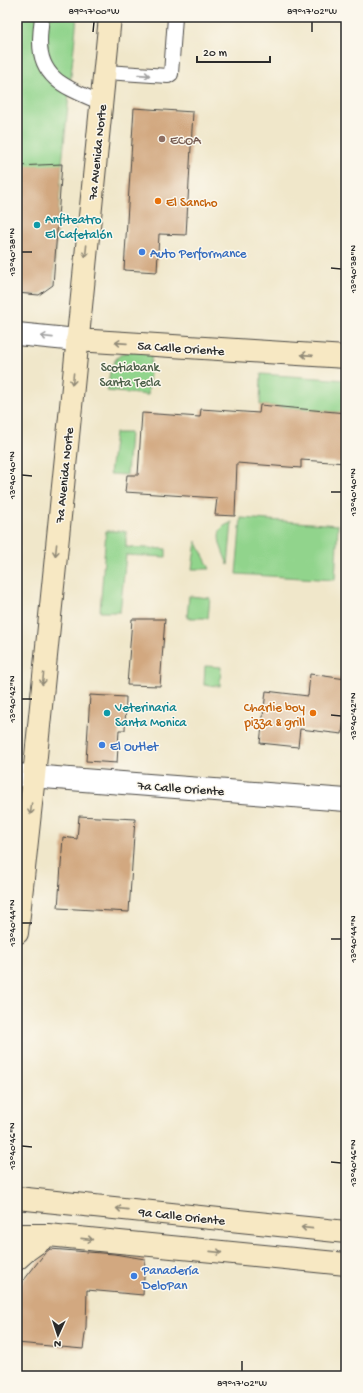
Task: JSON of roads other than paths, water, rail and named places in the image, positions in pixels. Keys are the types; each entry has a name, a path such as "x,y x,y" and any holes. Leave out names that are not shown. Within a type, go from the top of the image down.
{"main road":[{"name":"7a Avenida Norte","path":"17,933 26,776 77,340 110,17"},
{"name":"5a Calle Oriente","path":"77,340 346,357"},
{"name":"9a Calle Oriente","path":"17,1198 346,1232"},
{"path":"17,1235 48,1235 346,1264"},
{"path":"17,1259 26,1250 48,1235"}],"street":[{"name":"5a Calle Oriente","path":"17,334 77,340"},
{"name":"7a Calle Oriente","path":"26,776 346,800"}],"lane":[{"path":"42,17 40,42 41,52 51,75 58,82 101,103"},
{"path":"105,72 168,76 171,74 175,17"}],"place":[{"name":"ECOA","path":"162,139"},
{"name":"El Sancho","path":"158,201"},
{"name":"Anfiteatro El Cafetalón","path":"37,225"},
{"name":"Auto Performance","path":"142,252"},
{"name":"Veterinaria Santa Monica","path":"107,713"},
{"name":"Charlie boy pizza & grill","path":"313,713"},
{"name":"El Outlet","path":"102,745"},
{"name":"Panadería DeloPan","path":"134,1276"}],"park label":[{"name":"Scotiabank Santa Tecla","path":"130,374"}]}
